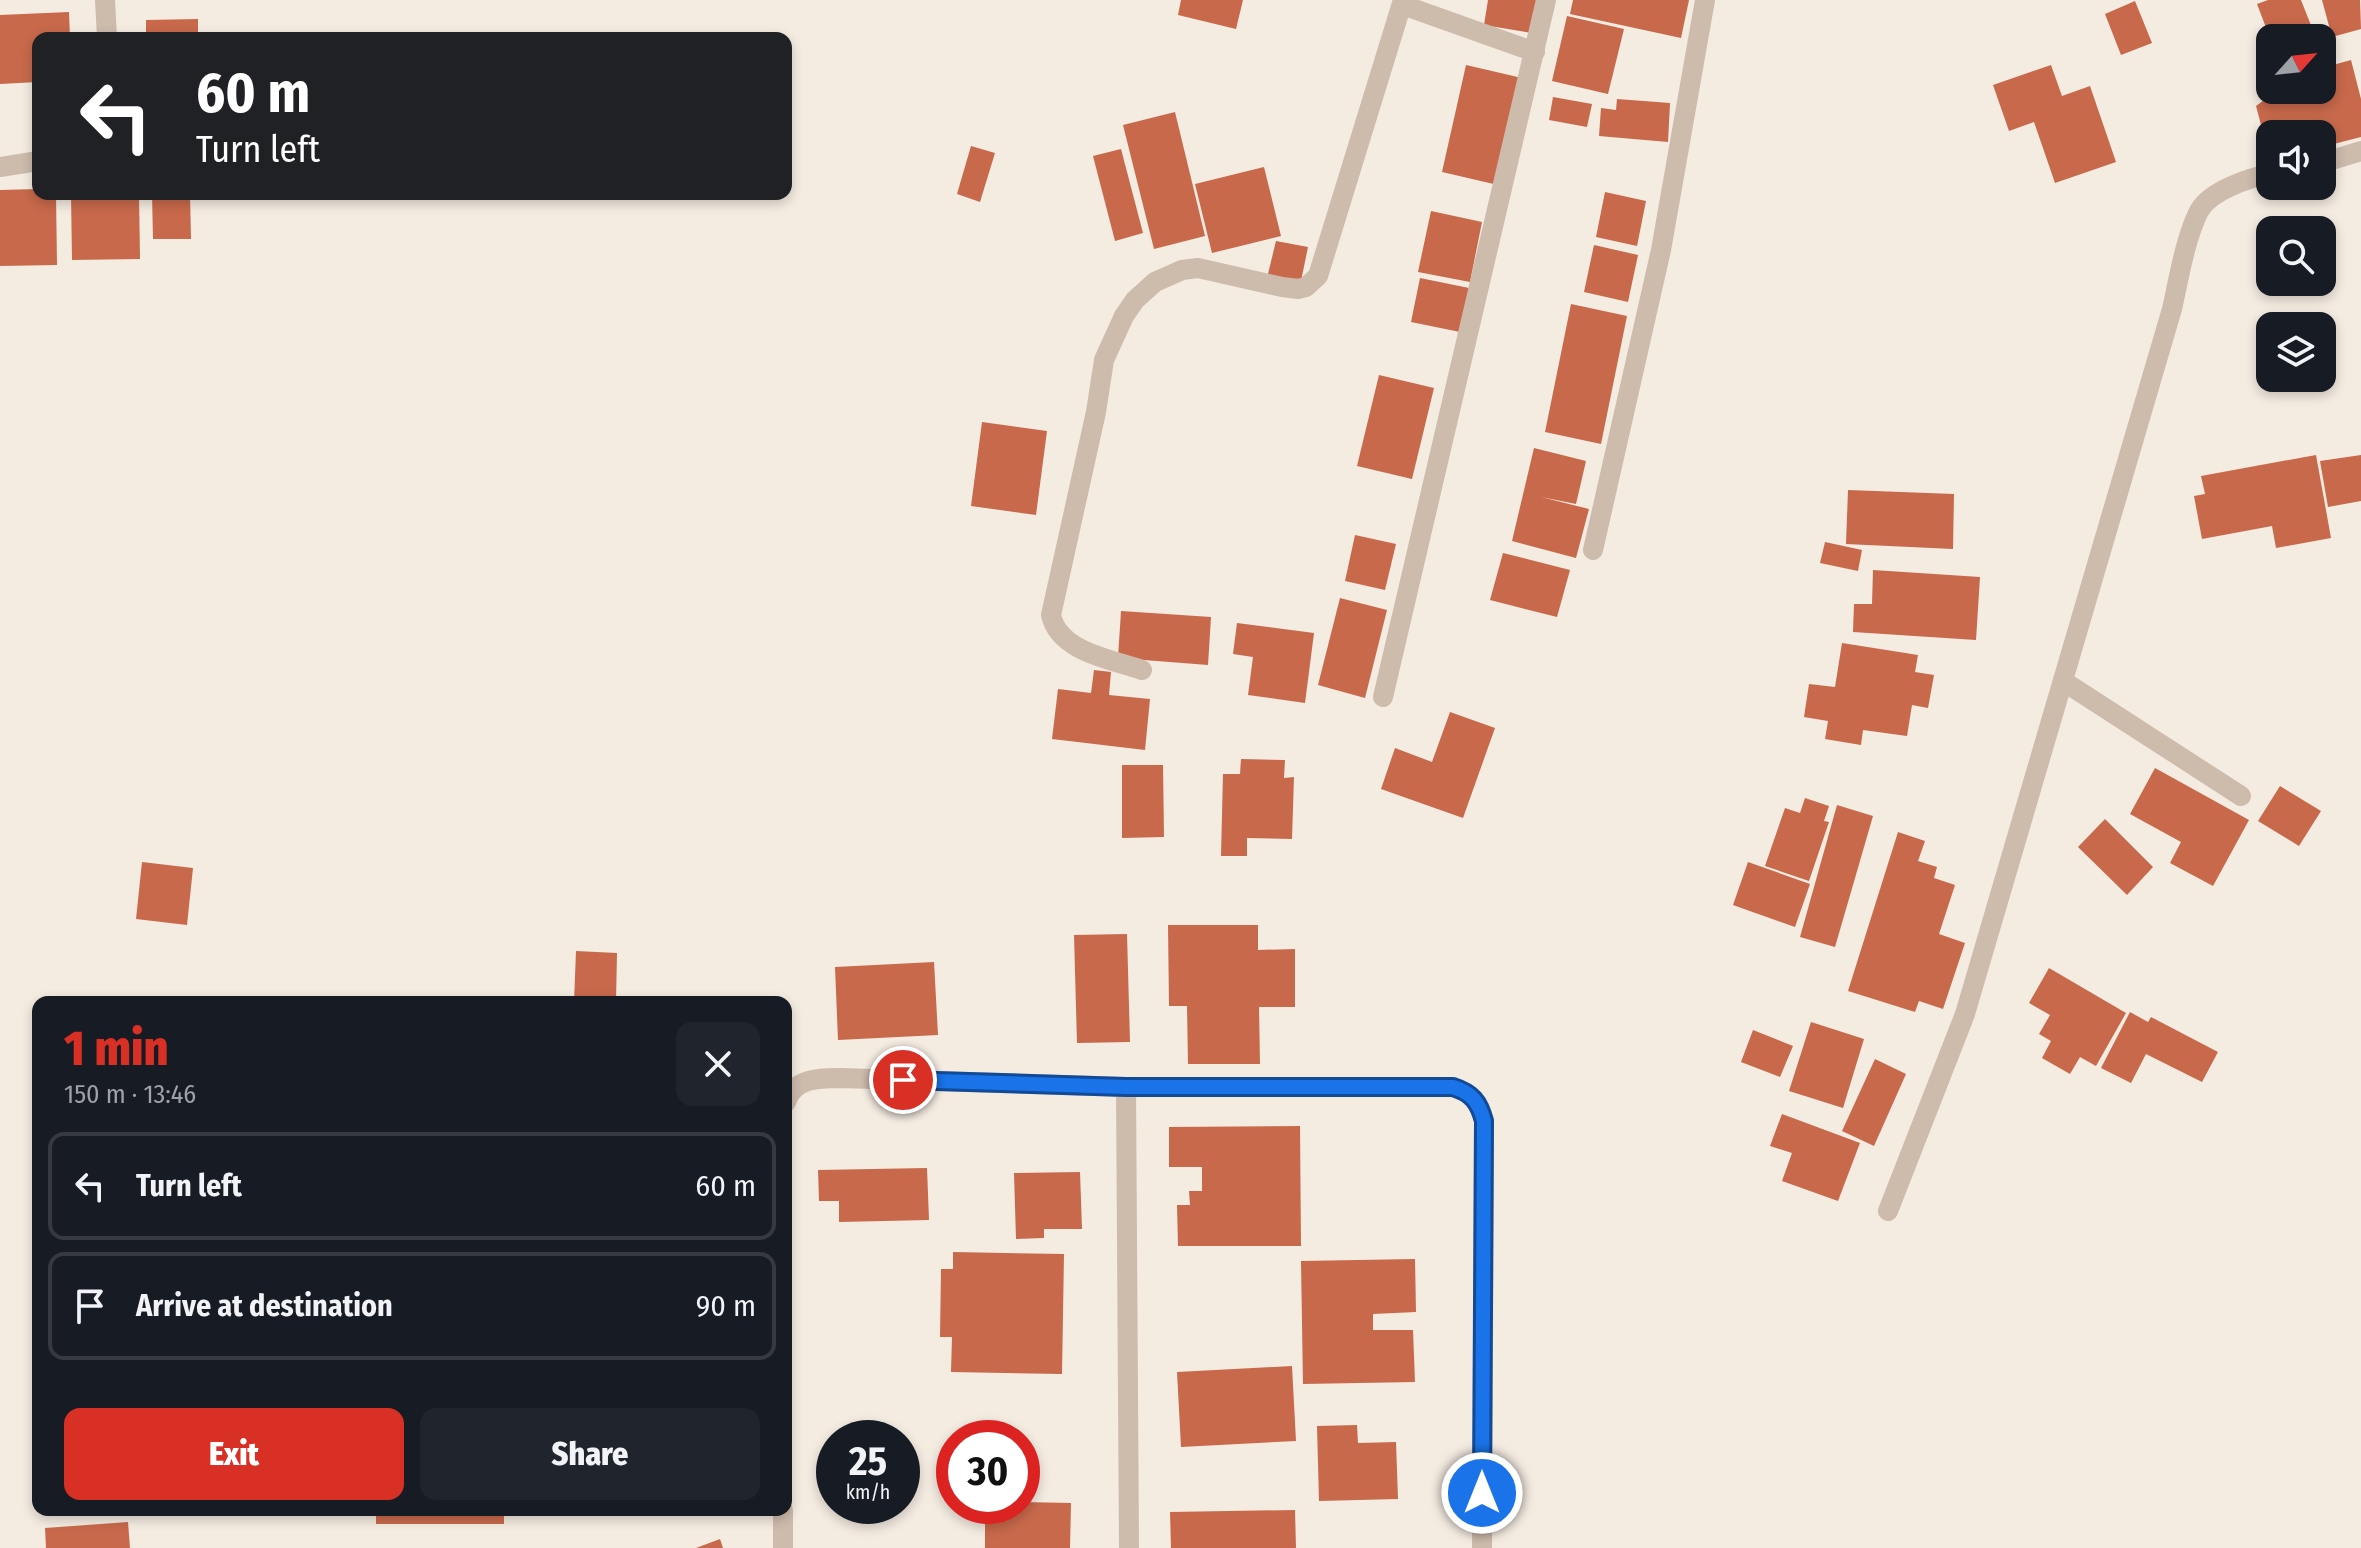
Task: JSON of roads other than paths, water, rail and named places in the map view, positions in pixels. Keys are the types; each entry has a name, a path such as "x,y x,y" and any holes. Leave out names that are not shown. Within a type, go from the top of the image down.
{"street":[{"path":"105,0 107,32"},
{"path":"1383,697 1546,0"},
{"path":"1593,550 1661,250 1705,0"},
{"path":"1142,670 1074,646 1056,631 1051,615 1096,412 1104,360 1135,300 1155,282 1182,270 1198,268 1298,289 1306,287 1318,276 1403,2 1535,52"},
{"path":"2336,159 2361,151"},
{"path":"0,167 32,162"},
{"path":"1888,1211 1965,1014 2172,309 2185,251 2200,209 2226,188 2256,178"},
{"path":"2063,681 2241,796"},
{"path":"792,1090 809,1080 821,1078 1126,1087 1453,1087 1464,1091 1480,1106 1484,1121 1482,1548"},
{"path":"1126,1087 1129,1548"},
{"path":"783,1516 783,1548"}]}
